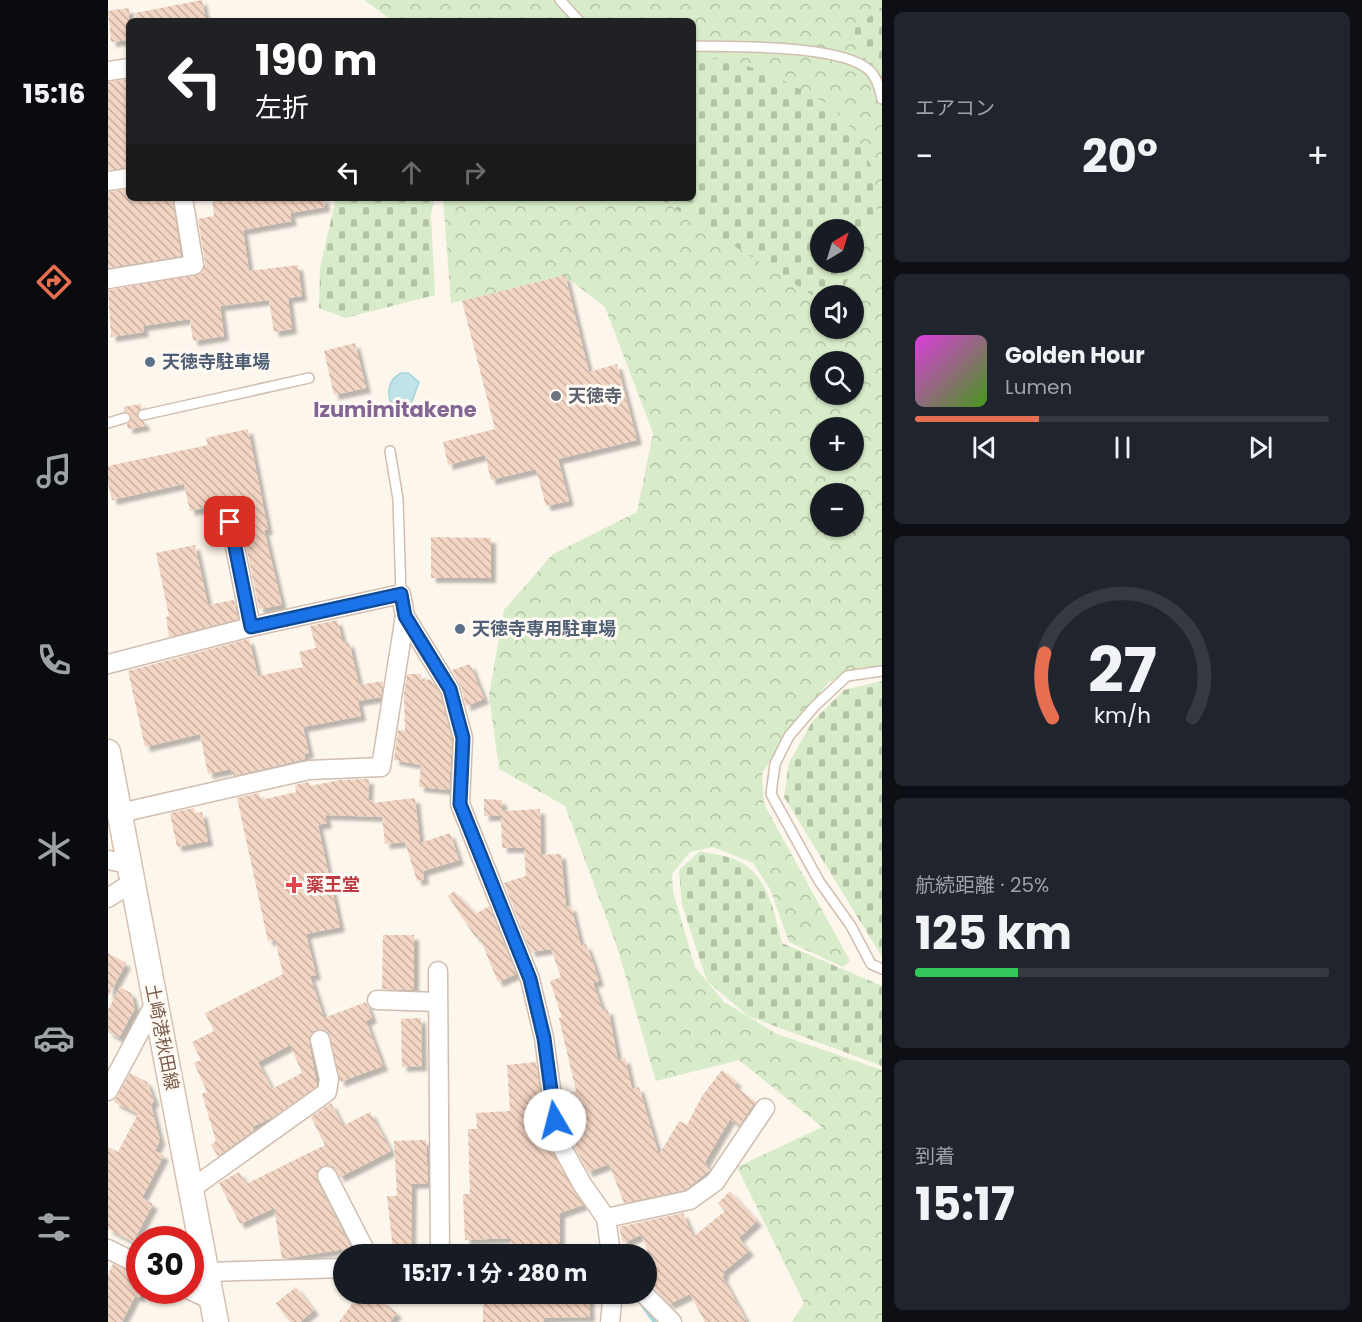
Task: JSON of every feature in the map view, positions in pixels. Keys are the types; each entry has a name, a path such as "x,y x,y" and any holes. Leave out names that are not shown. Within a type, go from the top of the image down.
{"main road":[{"name":"土崎港秋田線","path":"108,752 120,813 123,869 155,1003 215,1312"}],"street":[{"path":"108,71 126,69"},
{"path":"108,181 126,178"},
{"path":"108,279 194,266 183,201"},
{"path":"230,522 251,627"},
{"path":"108,664 251,627 401,594 405,616 381,767 309,770 120,813"},
{"path":"405,616 450,689 463,738 460,804 530,979 544,1038 558,1140 582,1184 606,1218 610,1244"},
{"path":"108,898 123,869"},
{"path":"438,971 440,1244"},
{"path":"377,1000 438,1002"},
{"path":"108,1091 155,1003"},
{"path":"191,1189 327,1092 329,1078 320,1040"},
{"path":"606,1218 690,1200 715,1182 765,1108"},
{"path":"327,1176 362,1244"},
{"path":"108,1249 126,1258"},
{"path":"207,1272 333,1268"},
{"path":"610,1322 612,1304"},
{"path":"654,1304 672,1322"}],"lane":[{"path":"560,0 576,18"},
{"path":"696,46 797,51 848,57 869,70 879,84 882,99"},
{"path":"143,415 309,378"},
{"path":"108,423 125,418"},
{"path":"390,451 398,499 401,594"},
{"path":"882,671 847,676 814,707 789,736 775,764 771,794 819,880 851,926 871,964 882,969"}],"green space":[{"path":"364,0 882,0 882,667 857,668 829,682 785,735 762,774 764,804 850,961 843,967 789,942 770,889 753,863 713,847 690,852 672,874 673,892 695,967 724,1002 777,1034 882,1070 882,1322 792,1322 804,1303 737,1167 822,1127 739,1060 656,1081 617,947 565,806 499,769 489,695 504,610 553,554 637,512 653,433 605,307 570,280 451,303 443,201 696,201 696,18 389,18"},
{"path":"882,7 882,80 847,34"},
{"path":"696,57 725,59 769,73 830,105 854,131 871,166 877,211 864,241 864,219 810,219 810,273 850,273 845,285 810,285 810,294 663,201 696,201"},
{"path":"335,201 434,201 431,216 435,295 345,318 319,308 320,268"},
{"path":"882,681 882,957 784,797 789,763 812,722 844,690"},
{"path":"700,851 732,858 756,874 768,895 782,943 882,986 882,1066 748,1016 707,981 682,905 679,870"}],"water":[{"path":"401,373 408,373 419,382 410,407 392,405 390,400 389,387 393,379"}],"building":[{"path":"202,0 205,18 136,18 135,13"},
{"path":"129,8 129,18 126,18 126,40 111,42 108,11"},
{"path":"126,79 126,167 108,170 108,82"},
{"path":"126,189 126,201 172,201 181,256 108,268 108,192"},
{"path":"212,201 324,201 325,207 290,213 292,221 243,230 249,271 298,265 302,296 288,298 292,329 274,332 269,300 220,306 224,336 193,341 190,319 143,326 144,332 111,337 108,290 202,273 205,263 198,219 214,216"},
{"name":"天徳寺","path":"565,275 589,372 617,364 637,440 558,459 569,501 546,506 536,469 491,480 485,455 448,465 443,442 495,429 462,301"},
{"path":"355,343 366,388 334,395 324,351"},
{"path":"141,404 142,408 136,416 144,422 145,426 128,429 127,425 132,417 124,411 123,407"},
{"path":"248,429 268,530 264,530 282,605 259,609 237,501 190,511 184,484 112,500 108,483 108,466 208,445 206,438"},
{"path":"431,537 491,538 491,578 431,578"},
{"path":"195,545 208,605 234,600 238,619 169,637 166,617 169,616 156,553"},
{"path":"337,620 343,643 349,642 359,685 383,681 381,697 358,701 361,716 303,727 309,753 304,754 305,759 233,776 231,769 208,774 200,734 145,747 128,671 249,639 258,676 303,667 299,652 316,648 310,626"},
{"path":"470,664 484,699 466,706 461,686 452,670"},
{"path":"407,674 421,674 422,682 430,679 440,693 452,739 449,790 419,787 421,765 394,760 398,730 405,731 404,694"},
{"path":"369,779 368,800 372,800 372,803 415,798 420,843 450,833 459,860 423,871 424,879 417,881 405,842 385,844 382,817 325,815 327,823 318,825 340,927 306,934 316,975 310,976 324,1018 366,1002 372,1018 366,1021 383,1066 340,1082 329,1033 323,1029 313,1031 309,1042 317,1086 275,1116 252,1127 254,1130 218,1156 211,1145 216,1141 202,1094 207,1092 194,1063 201,1060 192,1042 214,1031 205,1013 283,974 275,940 268,941 237,798 259,793 261,800 296,792 295,785 309,782 310,786 340,780","holes":["290,1045 302,1073 272,1089 258,1062"]},
{"path":"484,799 502,800 502,811 540,809 541,855 561,854 566,907 571,906 581,946 586,944 592,960 599,981 593,983 603,1011 608,1009 618,1060 625,1058 632,1089 639,1087 659,1155 679,1121 687,1125 702,1096 722,1070 737,1082 734,1085 755,1102 739,1126 730,1119 705,1162 710,1170 685,1190 624,1203 609,1164 588,1172 569,1136 563,1095 576,1091 559,1018 562,1018 550,981 561,977 551,949 531,952 504,883 526,876 524,848 502,848 501,816 484,816"},
{"path":"194,808 195,814 202,812 208,841 177,847 170,813"},
{"path":"454,891 476,914 489,906 516,974 498,982 479,936 476,938 448,896"},
{"path":"383,935 414,935 414,990 382,989"},
{"path":"108,953 126,963 108,997"},
{"path":"120,987 131,993 135,1008 119,1038 108,1032 108,1010"},
{"path":"421,1018 422,1066 402,1067 401,1019"},
{"path":"536,1062 547,1142 583,1205 560,1213 560,1244 510,1244 510,1238 465,1240 463,1194 470,1194 468,1129 477,1129 476,1113 510,1111 507,1065"},
{"path":"130,1073 147,1082 154,1100 151,1105 160,1140 155,1151 164,1155 142,1198 153,1204 141,1226 126,1226 126,1238 108,1229 108,1147 118,1152 138,1114 114,1102"},
{"path":"331,1103 343,1126 370,1112 391,1151 340,1177 334,1167 328,1165 317,1170 317,1181 349,1244 333,1244 333,1251 282,1259 274,1208 240,1224 219,1183 239,1172 246,1184 325,1145 311,1117"},
{"path":"426,1140 428,1183 412,1184 411,1244 392,1244 387,1196 397,1196 394,1141"},
{"path":"730,1191 757,1221 739,1238 749,1251 723,1272 725,1274 722,1276 747,1322 705,1322 690,1294 670,1304 657,1291 657,1244 645,1244 641,1235 623,1243 619,1227 683,1213 693,1237 725,1211 718,1203"},
{"path":"113,1264 126,1270 126,1304 131,1304 122,1322 108,1322 108,1275"},
{"path":"296,1287 314,1310 300,1322 290,1322 276,1303"},
{"path":"352,1304 385,1304 397,1313 390,1322 339,1322"},
{"path":"483,1304 589,1304 590,1317 544,1318 544,1322 483,1322"}],"waterway":[{"path":"643,1304 656,1322"}],"place":[{"name":"天徳寺駐車場","path":"150,362"},
{"name":"天徳寺","path":"556,396"},
{"name":"天徳寺専用駐車場","path":"460,629"},
{"name":"薬王堂","path":"294,885"}],"district":[{"name":"Izumimitakene","path":"395,410"}],"route":[{"path":"230,522 251,627 401,594 405,616 450,689 463,738 460,804 487,877 530,979 544,1038 555,1120"}]}
